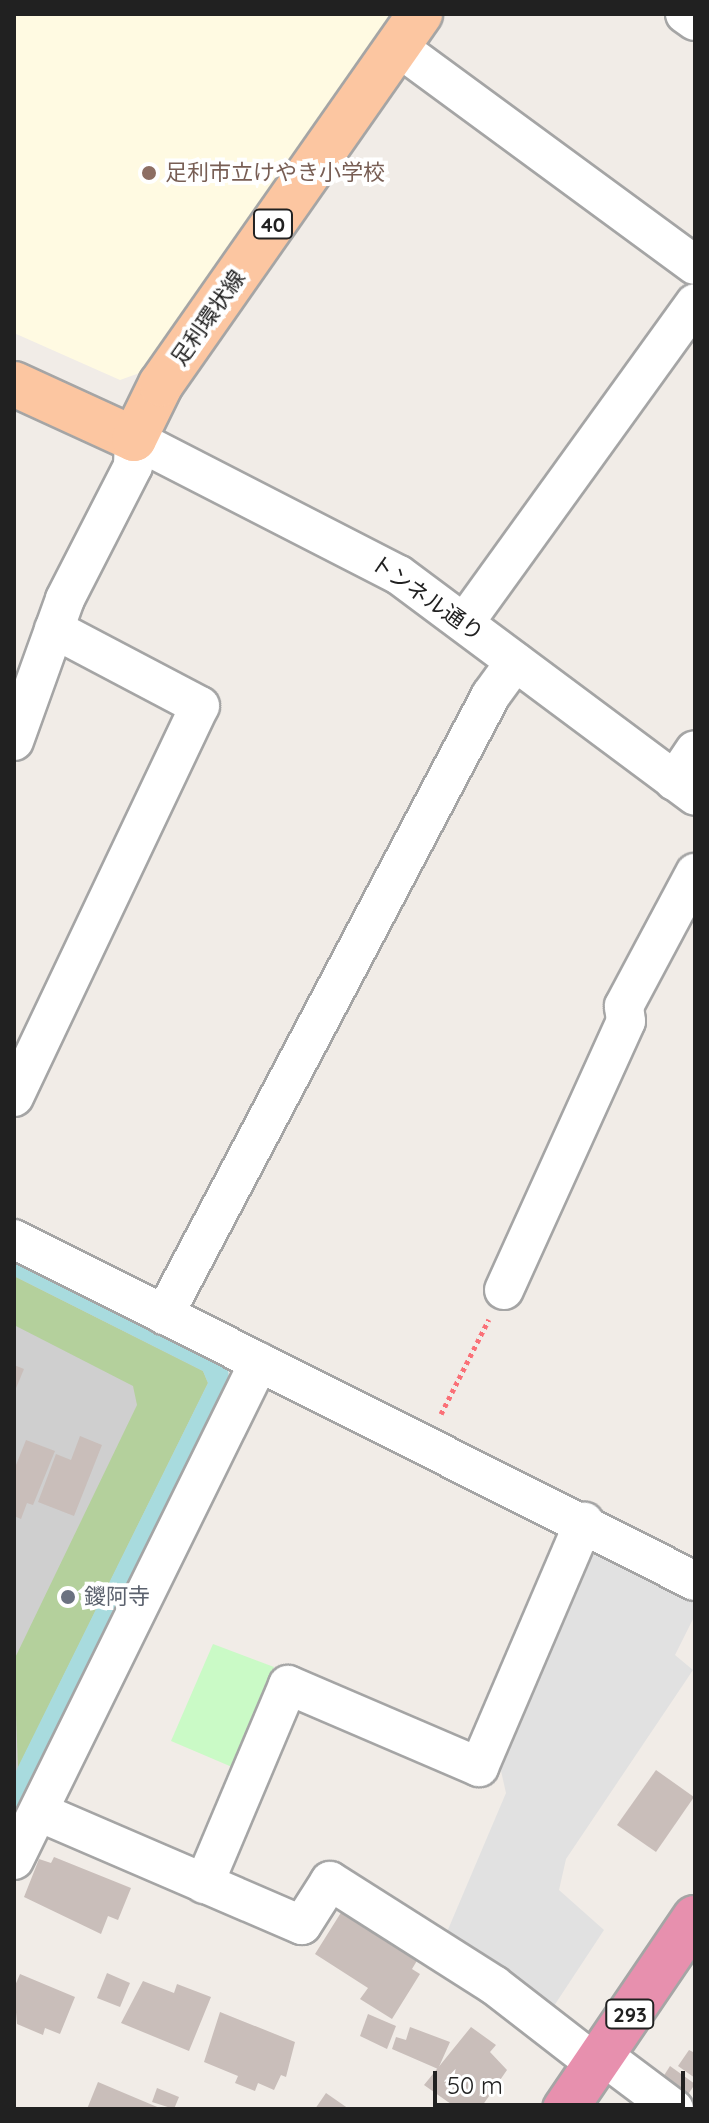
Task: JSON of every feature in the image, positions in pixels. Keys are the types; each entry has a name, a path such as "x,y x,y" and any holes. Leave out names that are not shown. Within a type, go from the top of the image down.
{"highway":[{"name":"293","path":"565,2109 695,1918"}],"main road":[{"name":"足利環状線","path":"134,439 161,384 409,30"},
{"path":"14,384 134,439"}],"street":[{"path":"685,14 695,21"},
{"path":"409,30 695,265"},
{"path":"465,622 695,303"},
{"path":"14,741 54,629 133,466 134,439"},
{"name":"トンネル通り","path":"134,439 357,550 465,622 515,662 688,776"},
{"path":"14,1097 200,706 54,629"},
{"path":"164,1315 491,695 515,662"},
{"path":"504,1290 626,1021 624,1006 695,873"},
{"path":"14,1239 426,1442 695,1581"},
{"path":"14,1860 30,1804 259,1362"},
{"path":"204,1884 288,1685 479,1767 584,1522"},
{"path":"30,1804 302,1925 330,1881 494,1985 674,2109"}],"path":[{"path":"426,1442 504,1290"}],"shaded area":[{"name":"足利市立けやき小学校","path":"14,14 393,14 148,370 120,380 14,333"},
{"name":"鑁阿寺","path":"14,1254 228,1364 14,1812"},
{"path":"602,1553 695,1601 695,1615 675,1655 693,1670 566,1859 559,1890 604,1930 550,2012 444,1939 506,1793 497,1753 587,1557"}],"green space":[{"path":"14,1276 203,1371 208,1383 18,1768 14,1660 137,1405 133,1386 14,1325"},
{"path":"213,1644 274,1667 232,1767 171,1741"}],"water":[{"path":"14,1254 228,1364 229,1382 14,1812 14,1775 208,1383 203,1371 14,1276"}],"building":[{"path":"14,1365 24,1369 14,1393"},
{"path":"80,1436 102,1445 74,1516 38,1502 56,1454 71,1460"},
{"path":"26,1440 55,1451 33,1505 27,1503 21,1519 14,1516 14,1470"},
{"path":"656,1770 694,1797 656,1852 617,1825"},
{"path":"54,1857 131,1888 118,1920 108,1916 101,1934 24,1897 39,1859 51,1863"},
{"path":"342,1911 418,1959 412,1969 420,1974 392,2019 360,1999 368,1988 315,1954"},
{"path":"107,1973 130,1983 120,2007 97,1998"},
{"path":"20,1974 75,1997 60,2034 45,2028 43,2035 17,2024 14,1988"},
{"path":"143,1981 174,1993 177,1984 211,1997 189,2051 121,2023"},
{"path":"220,2012 295,2042 286,2077 281,2075 274,2090 258,2083 255,2091 235,2083 238,2076 204,2062"},
{"path":"368,2014 396,2026 387,2049 360,2036"},
{"path":"410,2027 450,2042 438,2069 392,2049 396,2037 406,2040"},
{"path":"471,2027 496,2045 490,2052 507,2070 480,2109 458,2109 424,2085"},
{"path":"689,2050 695,2053 695,2078 678,2066"},
{"path":"670,2066 695,2084 683,2102 658,2085"},
{"path":"98,2082 162,2109 87,2109"},
{"path":"157,2088 179,2097 174,2109 152,2102"},
{"path":"326,2093 349,2109 315,2109"}],"place":[{"name":"足利市立けやき小学校","path":"149,173"},
{"name":"鑁阿寺","path":"68,1597"}]}
